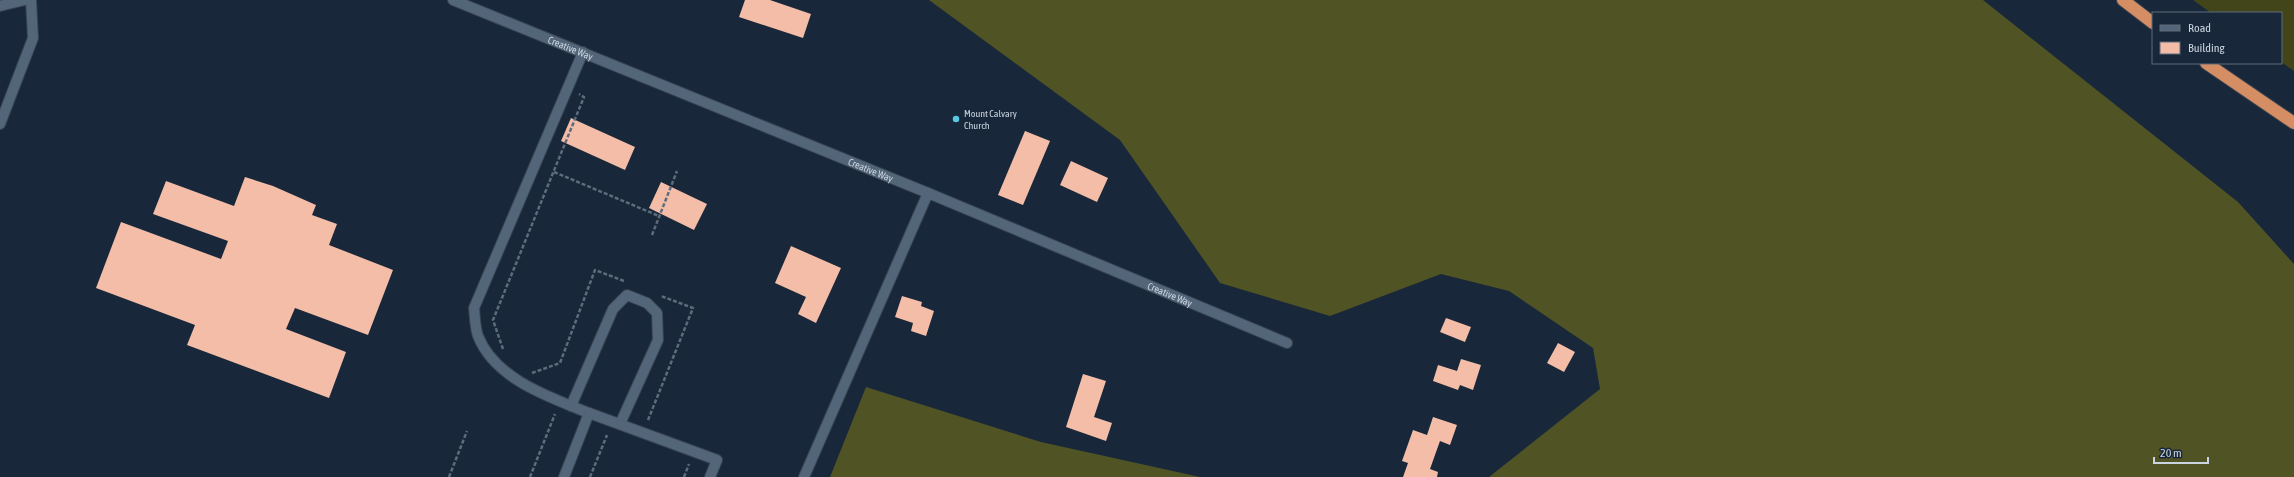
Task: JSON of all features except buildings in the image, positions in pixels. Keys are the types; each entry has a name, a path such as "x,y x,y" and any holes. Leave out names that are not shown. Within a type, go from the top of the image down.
{"highway":[{"path":"2123,0 2152,22"},
{"path":"2207,64 2294,123"}],"street":[{"path":"0,6 25,0"},
{"path":"0,124 33,38 31,0"},
{"name":"Creative Way","path":"452,0 928,193 1287,343"},
{"path":"583,52 474,308 477,335 490,358 534,391 717,460 710,477"},
{"path":"804,477 928,193"},
{"path":"571,406 613,308 627,295 647,303 657,313 658,340 620,424"},
{"path":"564,477 589,413"}],"path":[{"path":"505,354 493,320 584,97 575,90"},
{"path":"652,235 677,171"},
{"path":"554,172 660,216"},
{"path":"527,369 533,373 560,363 595,270 630,283"},
{"path":"648,421 693,308 658,294"},
{"path":"530,477 556,411 561,413"},
{"path":"449,477 467,431"},
{"path":"590,477 608,432"},
{"path":"684,477 689,463"}],"green space":[{"path":"929,0 1983,0 2238,202 2294,264 2294,477 1489,477 1600,389 1593,348 1509,291 1441,274 1330,316 1220,283 1120,140"},
{"path":"2193,0 2294,0 2294,71 2282,63 2282,12 2210,12"},
{"path":"866,387 1041,442 1200,477 830,477"}],"place":[{"name":"Mount Calvary Church","path":"956,119"}]}
